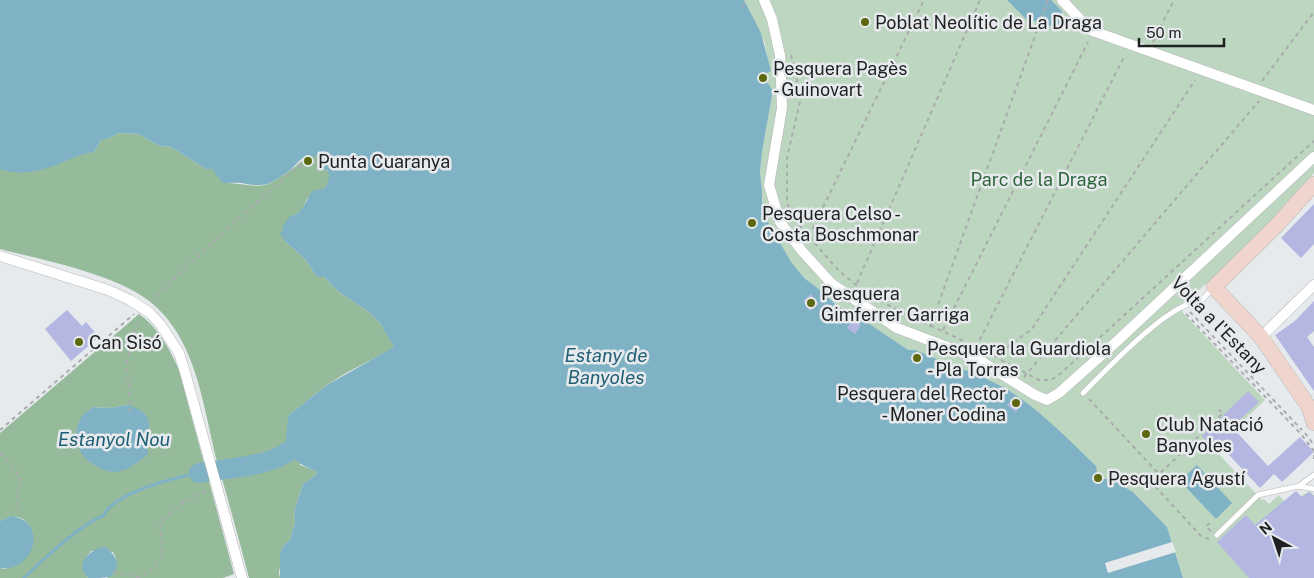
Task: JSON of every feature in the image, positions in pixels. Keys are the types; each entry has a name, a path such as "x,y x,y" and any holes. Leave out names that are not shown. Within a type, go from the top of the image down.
{"street":[{"path":"764,0 772,18 780,55 782,108 769,185 780,222 802,251 832,284 850,297 897,328 937,343 974,352 984,364 1035,395 1047,400 1059,393 1170,292 1314,157"},
{"path":"1062,0 1090,30 1314,110"},
{"path":"1314,184 1278,225 1214,287 1261,337 1311,402 1314,423"},
{"path":"0,256 108,290 141,307 160,324 179,353 242,578"},
{"path":"1261,337 1314,285"}],"lane":[{"path":"1083,393 1158,322 1193,302 1201,301 1214,287"},
{"path":"1299,486 1314,475"},
{"path":"1217,535 1258,495 1299,486 1314,488"}],"path":[{"path":"809,237 924,0"},
{"path":"850,297 980,0"},
{"path":"926,339 1048,0"},
{"path":"1149,50 1174,0"},
{"path":"1017,384 1261,90 1314,12"},
{"path":"937,343 1094,31"},
{"path":"974,352 1130,44"},
{"path":"791,55 801,97 788,158 787,202 792,218 839,271 866,292 901,312 943,331 974,352 982,350"},
{"path":"984,364 1032,329 1202,70"},
{"path":"1160,282 1314,141"},
{"path":"0,430 141,307 292,171 308,161"},
{"name":"Volta a l'Estany","path":"988,353 1040,380 1051,380 1060,374 1160,282 1170,292"},
{"path":"130,412 127,360 141,307"},
{"name":"Volta a l'Estany","path":"1182,308 1296,423 1314,445"},
{"name":"Volta a l'Estany","path":"1182,308 1301,434 1314,451"},
{"path":"1083,393 1159,474"},
{"path":"1212,540 1202,537 1151,482 1223,413 1219,410"},
{"path":"0,454 20,476 16,511"},
{"path":"1314,455 1314,460"},
{"path":"113,571 138,578 152,569 163,555 160,526 172,510 183,501 216,486"}],"green space":[{"name":"Parc de la Draga","path":"744,0 1314,0 1314,173 1234,259 1181,304 1183,313 1265,400 1214,449 1262,500 1264,499 1269,504 1279,495 1284,501 1310,491 1314,496 1314,578 1183,578 1167,527 1133,492 1104,479 1015,396 915,355 845,315 818,289 812,295 766,243 760,172 773,90 766,81 764,74 767,56 765,43"},
{"path":"119,133 139,134 159,146 171,147 206,169 212,169 228,183 255,186 266,185 289,172 308,157 321,156 324,162 320,169 325,169 329,172 329,181 325,188 316,191 307,199 303,209 295,215 286,242 306,260 314,273 324,277 339,292 369,312 380,323 393,344 394,347 388,351 327,385 289,415 300,465 316,471 317,474 303,484 294,512 295,522 290,540 283,546 280,578 249,578 196,375 178,334 165,316 135,291 117,283 78,269 0,249 0,169 59,163 82,153 94,152 102,139 107,139"},
{"path":"139,314 152,325 162,339 179,370 234,574 223,578 107,578 116,566 113,552 91,551 86,557 83,568 88,578 0,578 0,568 6,569 33,532 26,522 20,518 11,517 0,521 0,433","holes":["128,405 150,429 147,447 76,436 78,427 86,413 93,407 109,408"]}],"water":[{"name":"Estany de Banyoles","path":"0,0 744,0 761,33 771,71 765,74 766,81 773,90 760,172 762,201 768,222 791,262 804,278 824,293 837,306 859,317 908,350 915,350 986,379 1008,390 1032,407 1096,466 1097,473 1104,479 1111,479 1133,492 1167,527 1183,578 280,578 280,554 283,546 290,540 295,522 294,512 303,484 317,474 316,471 297,462 288,450 286,435 289,415 327,385 394,347 380,323 369,312 339,292 324,277 319,277 314,273 306,260 280,234 290,216 301,210 312,191 325,188 329,175 327,170 319,169 324,162 319,156 305,157 288,172 268,184 225,183 222,182 212,169 206,169 171,147 159,146 139,134 119,133 107,139 102,139 94,152 51,167 27,172 0,169"},
{"path":"1007,0 1051,0 1062,11 1059,28 1026,19"},
{"name":"Estanyol Nou","path":"128,405 138,409 148,419 148,454 119,472 107,471 89,462 80,450 76,436 79,421 93,407 109,408"},
{"path":"1197,465 1232,503 1216,519 1180,481"},
{"path":"11,516 23,520 31,527 34,536 32,546 28,555 21,563 11,567 0,568 0,521"},
{"path":"105,547 115,557 117,566 114,574 109,577 88,578 82,568 85,558 99,548"}],"pier":[{"path":"1172,542 1176,552 1108,573 1105,563"}],"building":[{"path":"1314,204 1314,244 1301,258 1281,238"},
{"name":"Pesquera Gimferrer Garriga","path":"811,294 819,304 810,311 803,301"},
{"path":"1314,301 1314,331 1307,337 1314,347 1314,391 1275,335 1295,321"},
{"path":"67,310 82,326 86,322 99,337 71,361 45,329"},
{"path":"853,319 861,325 855,334 847,328"},
{"path":"1248,391 1259,402 1232,427 1268,466 1300,437 1314,452 1282,482 1274,474 1260,488 1217,442 1212,447 1202,436"},
{"name":"Pesquera del Rector - Moner Codina","path":"1015,396 1024,402 1016,412 1007,405"},
{"name":"Club Natació Banyoles","path":"1296,491 1302,497 1309,492 1314,496 1314,578 1249,578 1217,542 1246,515 1255,525"}],"waterway":[{"path":"199,473 259,464 289,451"},
{"path":"24,578 62,544 94,520 103,516 110,507 120,500 146,487 199,473"}],"place":[{"name":"Poblat Neolític de La Draga","path":"865,22"},
{"name":"Pesquera Pagès - Guinovart","path":"763,78"},
{"name":"Punta Cuaranya","path":"308,161"},
{"name":"Pesquera Celso - Costa Boschmonar","path":"752,223"},
{"name":"Pesquera Gimferrer Garriga","path":"811,303"},
{"name":"Can Sisó","path":"79,342"},
{"name":"Pesquera la Guardiola - Pla Torras","path":"917,358"},
{"name":"Pesquera del Rector - Moner Codina","path":"1016,403"},
{"name":"Club Natació Banyoles","path":"1146,434"},
{"name":"Pesquera Agustí","path":"1098,478"}]}
